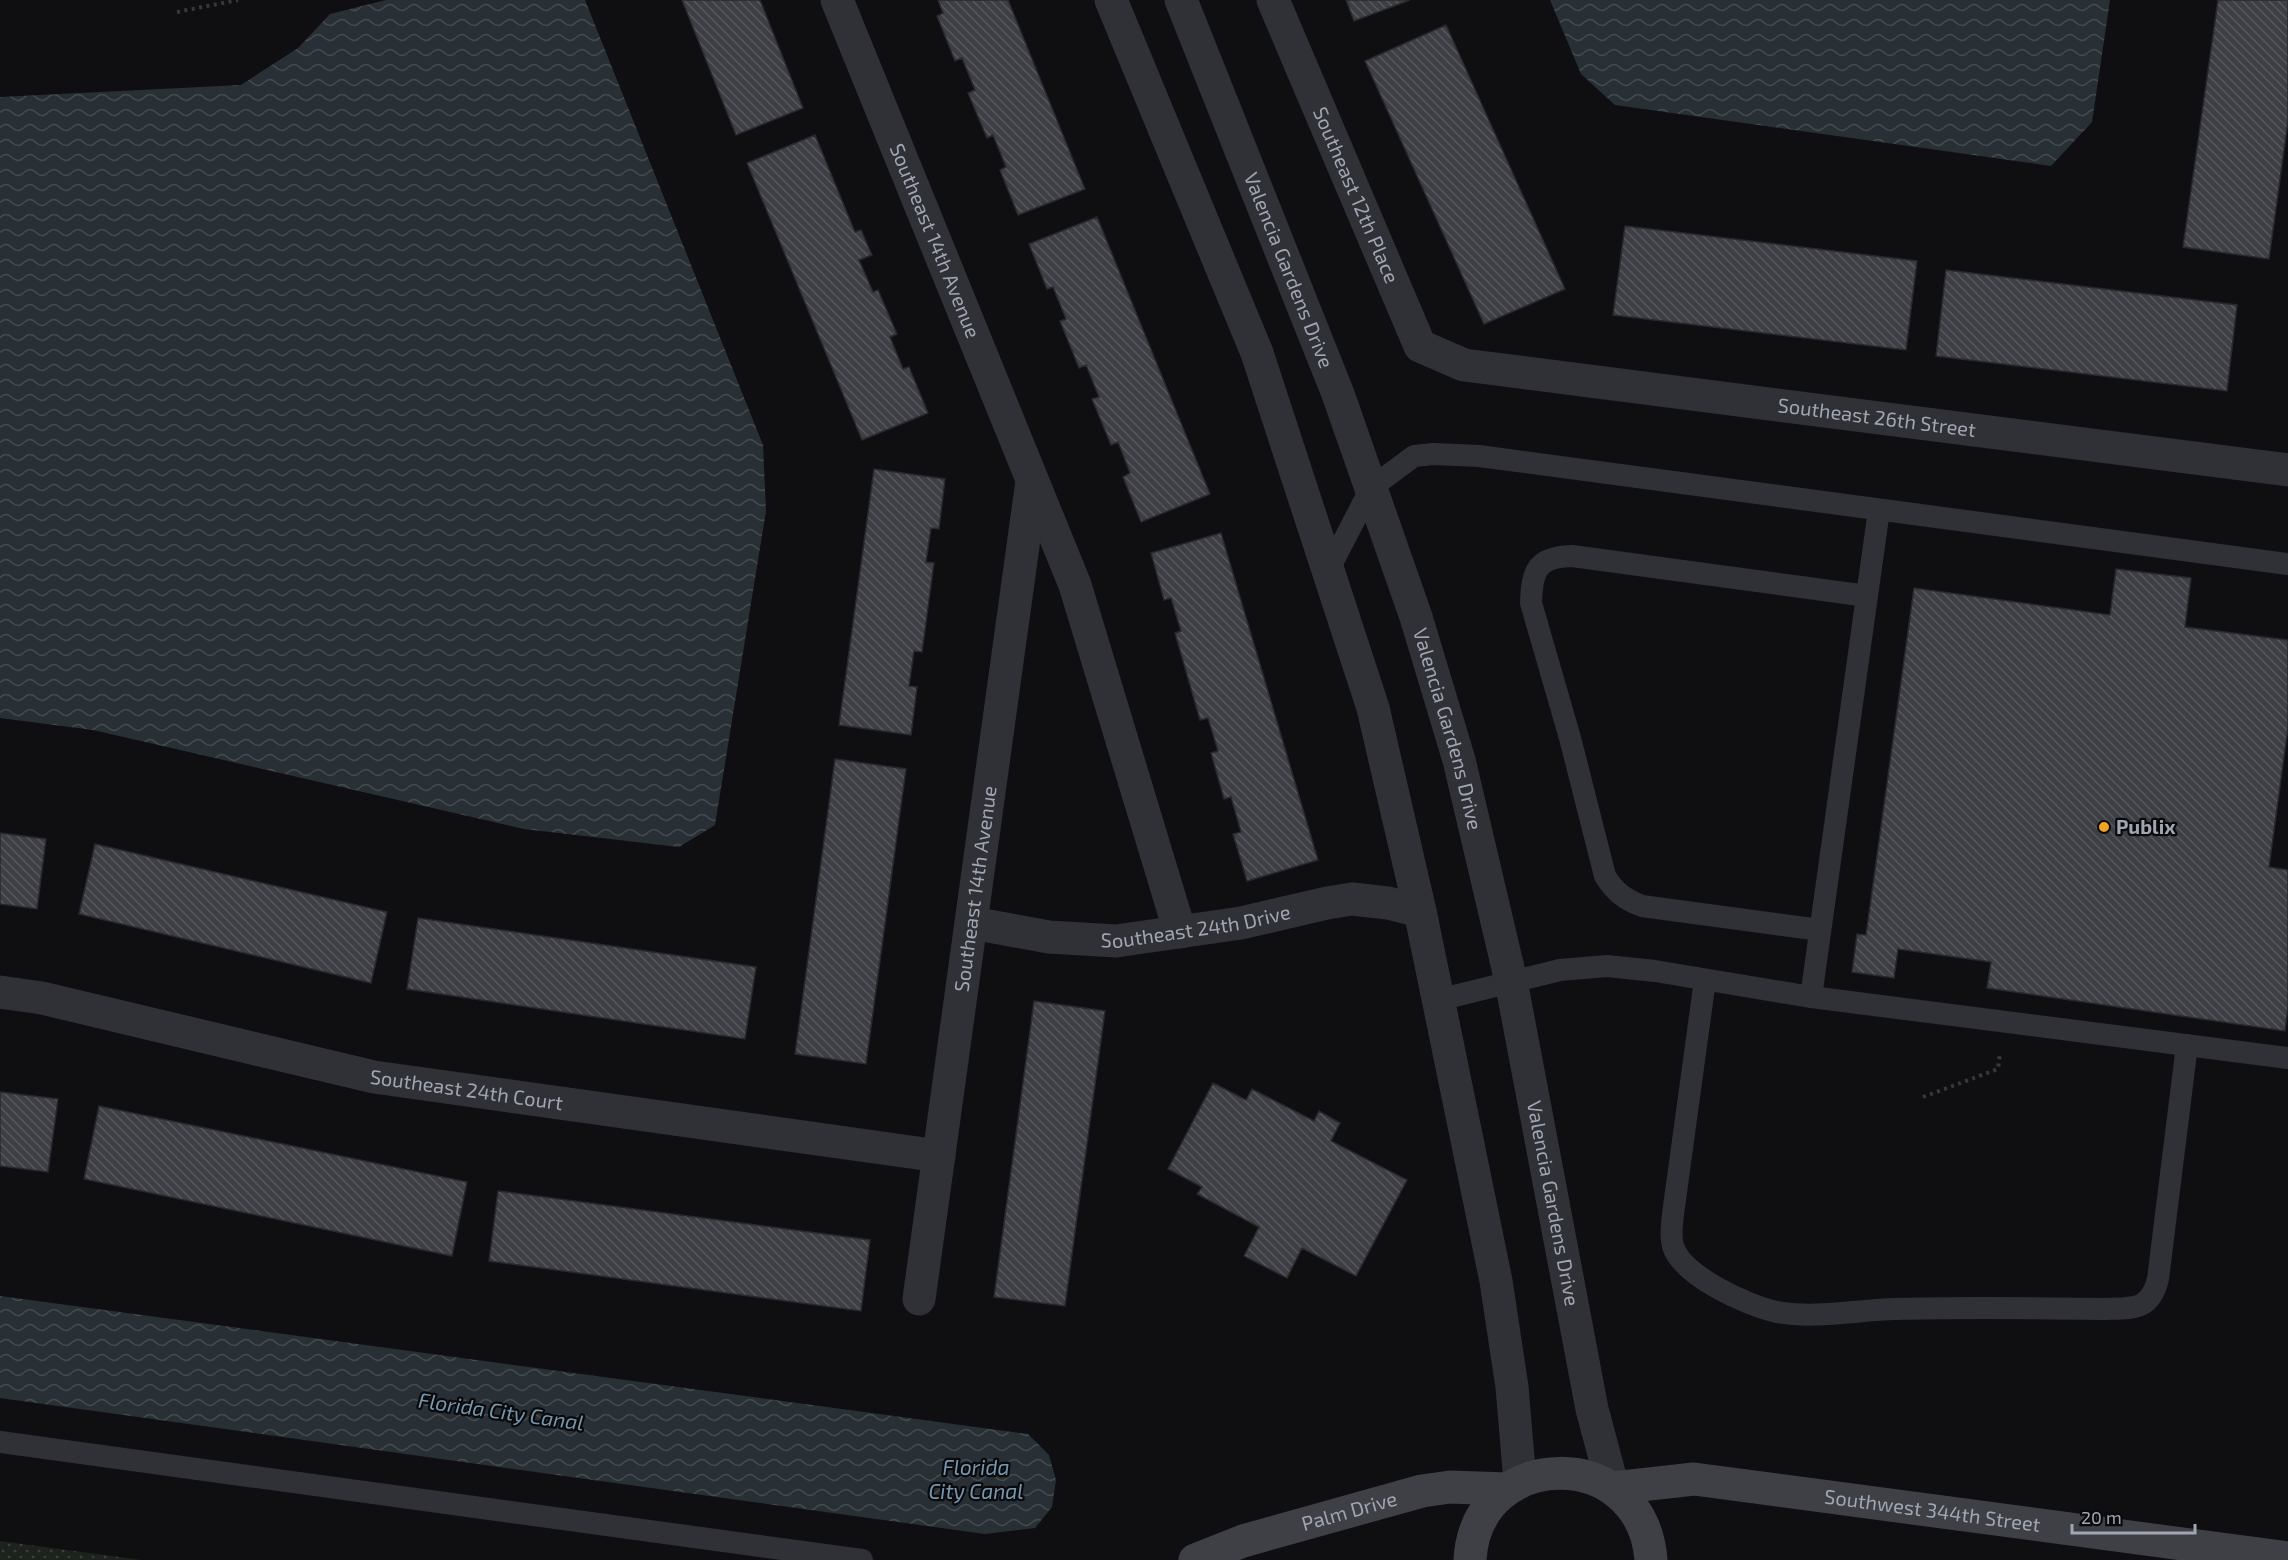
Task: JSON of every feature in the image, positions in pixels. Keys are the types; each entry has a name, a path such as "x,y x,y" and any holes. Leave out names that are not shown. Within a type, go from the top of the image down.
{"main road":[{"path":"1470,1560 1470,1546 1478,1524 1491,1505 1514,1485 1543,1474 1567,1472 1591,1478 1613,1488 1630,1504 1643,1523 1650,1545 1651,1560"},
{"name":"Southwest 344th Street","path":"1613,1488 1694,1479 2288,1558"},
{"name":"Palm Drive","path":"1195,1560 1243,1541 1422,1491 1514,1485"}],"street":[{"name":"Southeast 14th Avenue","path":"837,0 1076,585 1180,932"},
{"path":"1111,0 1257,353 1373,708 1420,911 1496,1281 1512,1387 1514,1485"},
{"name":"Valencia Gardens Drive","path":"1181,0 1338,393 1416,617 1459,760 1511,981 1590,1398 1613,1488"},
{"name":"Southeast 12th Place","path":"1274,0 1420,346 1464,365"},
{"name":"Southeast 26th Street","path":"1464,365 2288,470"},
{"name":"Southeast 14th Avenue","path":"919,1299 1033,480"},
{"name":"Southeast 24th Drive","path":"972,923 1049,937 1116,940 1241,923 1352,899 1370,900 1420,911"},
{"name":"Southeast 24th Court","path":"0,992 42,998 374,1077 939,1156"}],"lane":[{"path":"1329,569 1371,488 1414,456 1451,454 2288,564"},
{"path":"1811,997 1879,510"},
{"path":"1820,930 1642,906 1620,896 1611,886 1605,876 1570,738 1531,603 1534,574 1540,564 1555,557 1572,556 1867,596"},
{"path":"1438,1000 1511,981 1592,966 1627,967 1811,997 2288,1058"},
{"path":"1705,980 1673,1214 1671,1236 1673,1247 1682,1262 1696,1275 1727,1292 1778,1312 1827,1313 1894,1309 2104,1309 2143,1305 2154,1294 2158,1279 2187,1045"},
{"path":"0,1442 862,1560"}],"path":[{"path":"177,12 238,0"},
{"path":"1923,1097 1998,1069 2000,1050"}],"shaded area":[{"path":"0,1541 141,1560 0,1560"}],"water":[{"path":"386,0 585,0 763,445 766,511 715,825 679,847 524,829 93,730 0,718 0,97 241,85 298,48 330,14"},
{"path":"1550,0 2110,0 2092,122 2051,166 1615,105 1581,74"},
{"name":"Florida City Canal","path":"0,1296 1028,1434 1049,1455 1056,1480 1052,1507 1035,1528 985,1534 0,1398"}],"building":[{"path":"682,0 760,0 803,108 736,135"},
{"path":"938,0 1008,0 1085,189 1018,215 1000,170 1006,167 993,135 987,138 968,93 975,90 962,58 955,61 937,16 943,13"},
{"path":"1346,0 1410,0 1354,21"},
{"path":"2218,0 2288,0 2288,121 2269,259 2183,247"},
{"path":"1446,25 1565,289 1484,324 1365,61"},
{"path":"815,135 855,232 861,230 872,255 859,260 873,292 878,290 897,334 890,337 903,369 909,367 928,413 862,440 747,163"},
{"path":"1097,217 1210,494 1141,522 1123,477 1130,473 1118,442 1111,445 1092,399 1099,397 1086,365 1079,368 1060,321 1066,319 1053,287 1047,289 1029,244"},
{"path":"1625,226 1917,261 1906,350 1613,315"},
{"path":"1946,270 2237,305 2227,391 1936,356"},
{"path":"874,469 945,479 939,529 931,528 926,562 934,563 922,652 914,651 909,686 917,687 911,735 839,725"},
{"path":"1221,533 1318,860 1247,881 1233,834 1241,832 1231,797 1224,799 1211,753 1218,751 1208,718 1200,720 1175,633 1181,631 1171,598 1164,600 1151,553"},
{"path":"2116,569 2191,578 2185,627 2288,640 2288,728 2269,867 2288,870 2288,1007 2285,1031 1987,988 1991,962 1898,949 1894,978 1852,972 1857,934 1866,935 1914,588 2110,615"},
{"path":"835,759 906,769 866,1064 795,1054"},
{"path":"0,833 46,839 37,909 0,904"},
{"path":"95,844 387,912 371,983 79,914"},
{"path":"418,918 756,967 745,1039 407,989"},
{"path":"1034,1001 1105,1011 1065,1306 994,1297"},
{"path":"1213,1083 1246,1100 1252,1089 1314,1121 1319,1111 1340,1123 1331,1141 1407,1180 1356,1276 1302,1248 1287,1278 1244,1256 1259,1227 1197,1194 1202,1187 1168,1169"},
{"path":"0,1092 58,1099 48,1172 0,1166"},
{"path":"99,1106 467,1182 452,1256 84,1179"},
{"path":"498,1191 870,1240 861,1311 489,1261"}],"place":[{"name":"Publix","path":"2104,827"}]}
